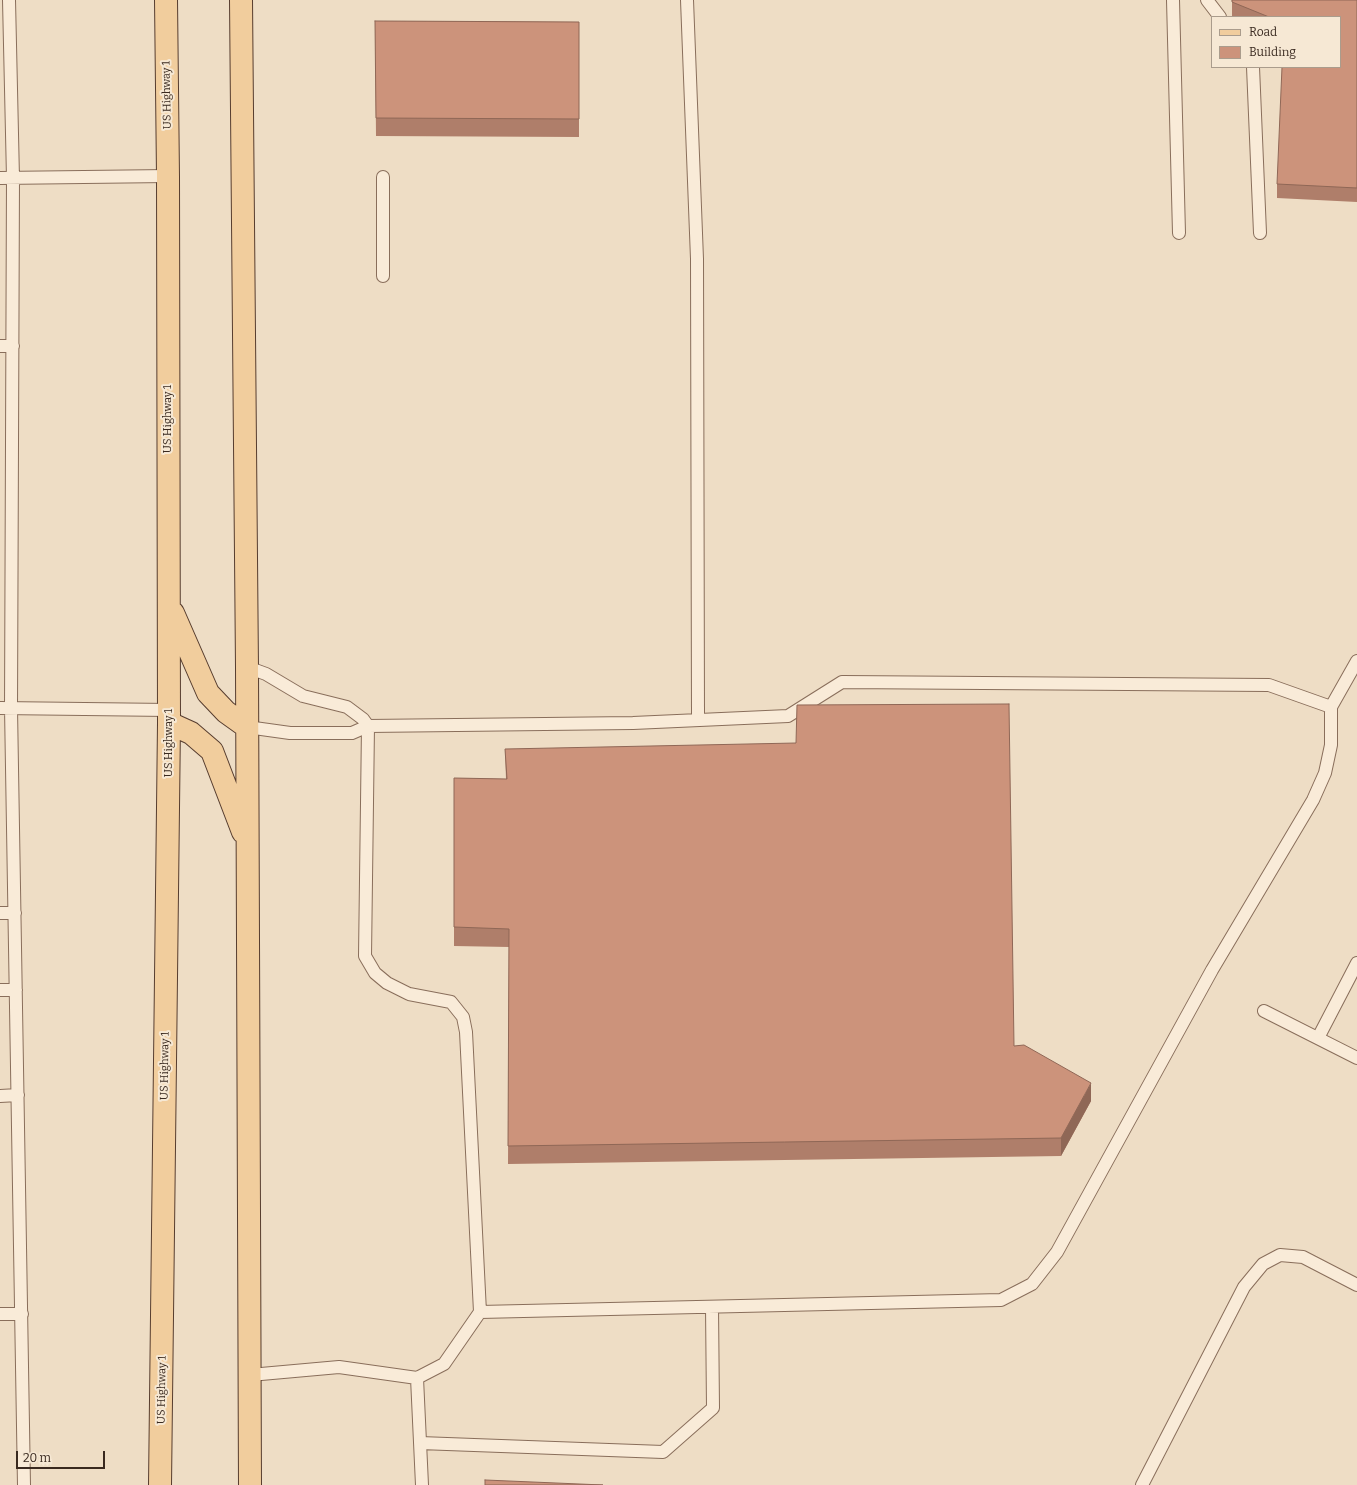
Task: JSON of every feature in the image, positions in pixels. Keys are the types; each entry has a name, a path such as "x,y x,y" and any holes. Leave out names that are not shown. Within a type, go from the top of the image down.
{"main road":[{"name":"US Highway 1","path":"160,1485 169,716 168,176 166,0"},
{"path":"242,0 248,844 250,1485"},
{"path":"169,604 208,693 226,712 247,727"},
{"path":"169,716 212,751 248,844"}],"lane":[{"path":"9,0 13,178 13,346 12,457 6,523 6,708 15,913 24,1485"},
{"path":"687,0 697,259 698,720"},
{"path":"1173,0 1179,233"},
{"path":"1207,0 1219,16"},
{"path":"1252,68 1260,233"},
{"path":"0,178 168,176"},
{"path":"383,177 383,276"},
{"path":"0,346 13,346"},
{"path":"0,457 12,457"},
{"path":"480,1312 1001,1300 1032,1284 1057,1252 1212,970 1313,800 1325,774 1331,745 1331,707 1357,661"},
{"path":"247,667 266,674 304,696 348,707 363,719 368,726 365,956 376,973 387,983 409,994 451,1002 463,1017 466,1032 480,1312 444,1364 417,1378 339,1367 250,1375"},
{"path":"247,727 290,733 352,733 368,726 633,722 788,716 842,682 1269,685 1331,707"},
{"path":"6,708 169,716"},
{"path":"0,913 15,913"},
{"path":"1318,1038 1357,963"},
{"path":"0,990 16,990"},
{"path":"1264,1011 1357,1058"},
{"path":"0,1096 18,1096"},
{"path":"1142,1485 1244,1287 1263,1264 1280,1255 1303,1257 1357,1285"},
{"path":"420,1443 663,1452 713,1408 712,1307"},
{"path":"0,1314 22,1314"},
{"path":"417,1378 422,1485"}],"building":[{"path":"1232,0 1357,0 1357,188 1277,184 1282,68 1341,68 1341,16 1267,16 1232,2"},
{"path":"375,21 579,22 579,119 376,118"},
{"path":"1009,704 1014,1046 1024,1045 1091,1083 1061,1138 508,1146 509,929 454,927 454,778 507,779 505,749 796,743 797,705"},
{"path":"485,1480 603,1485 485,1485"}]}
